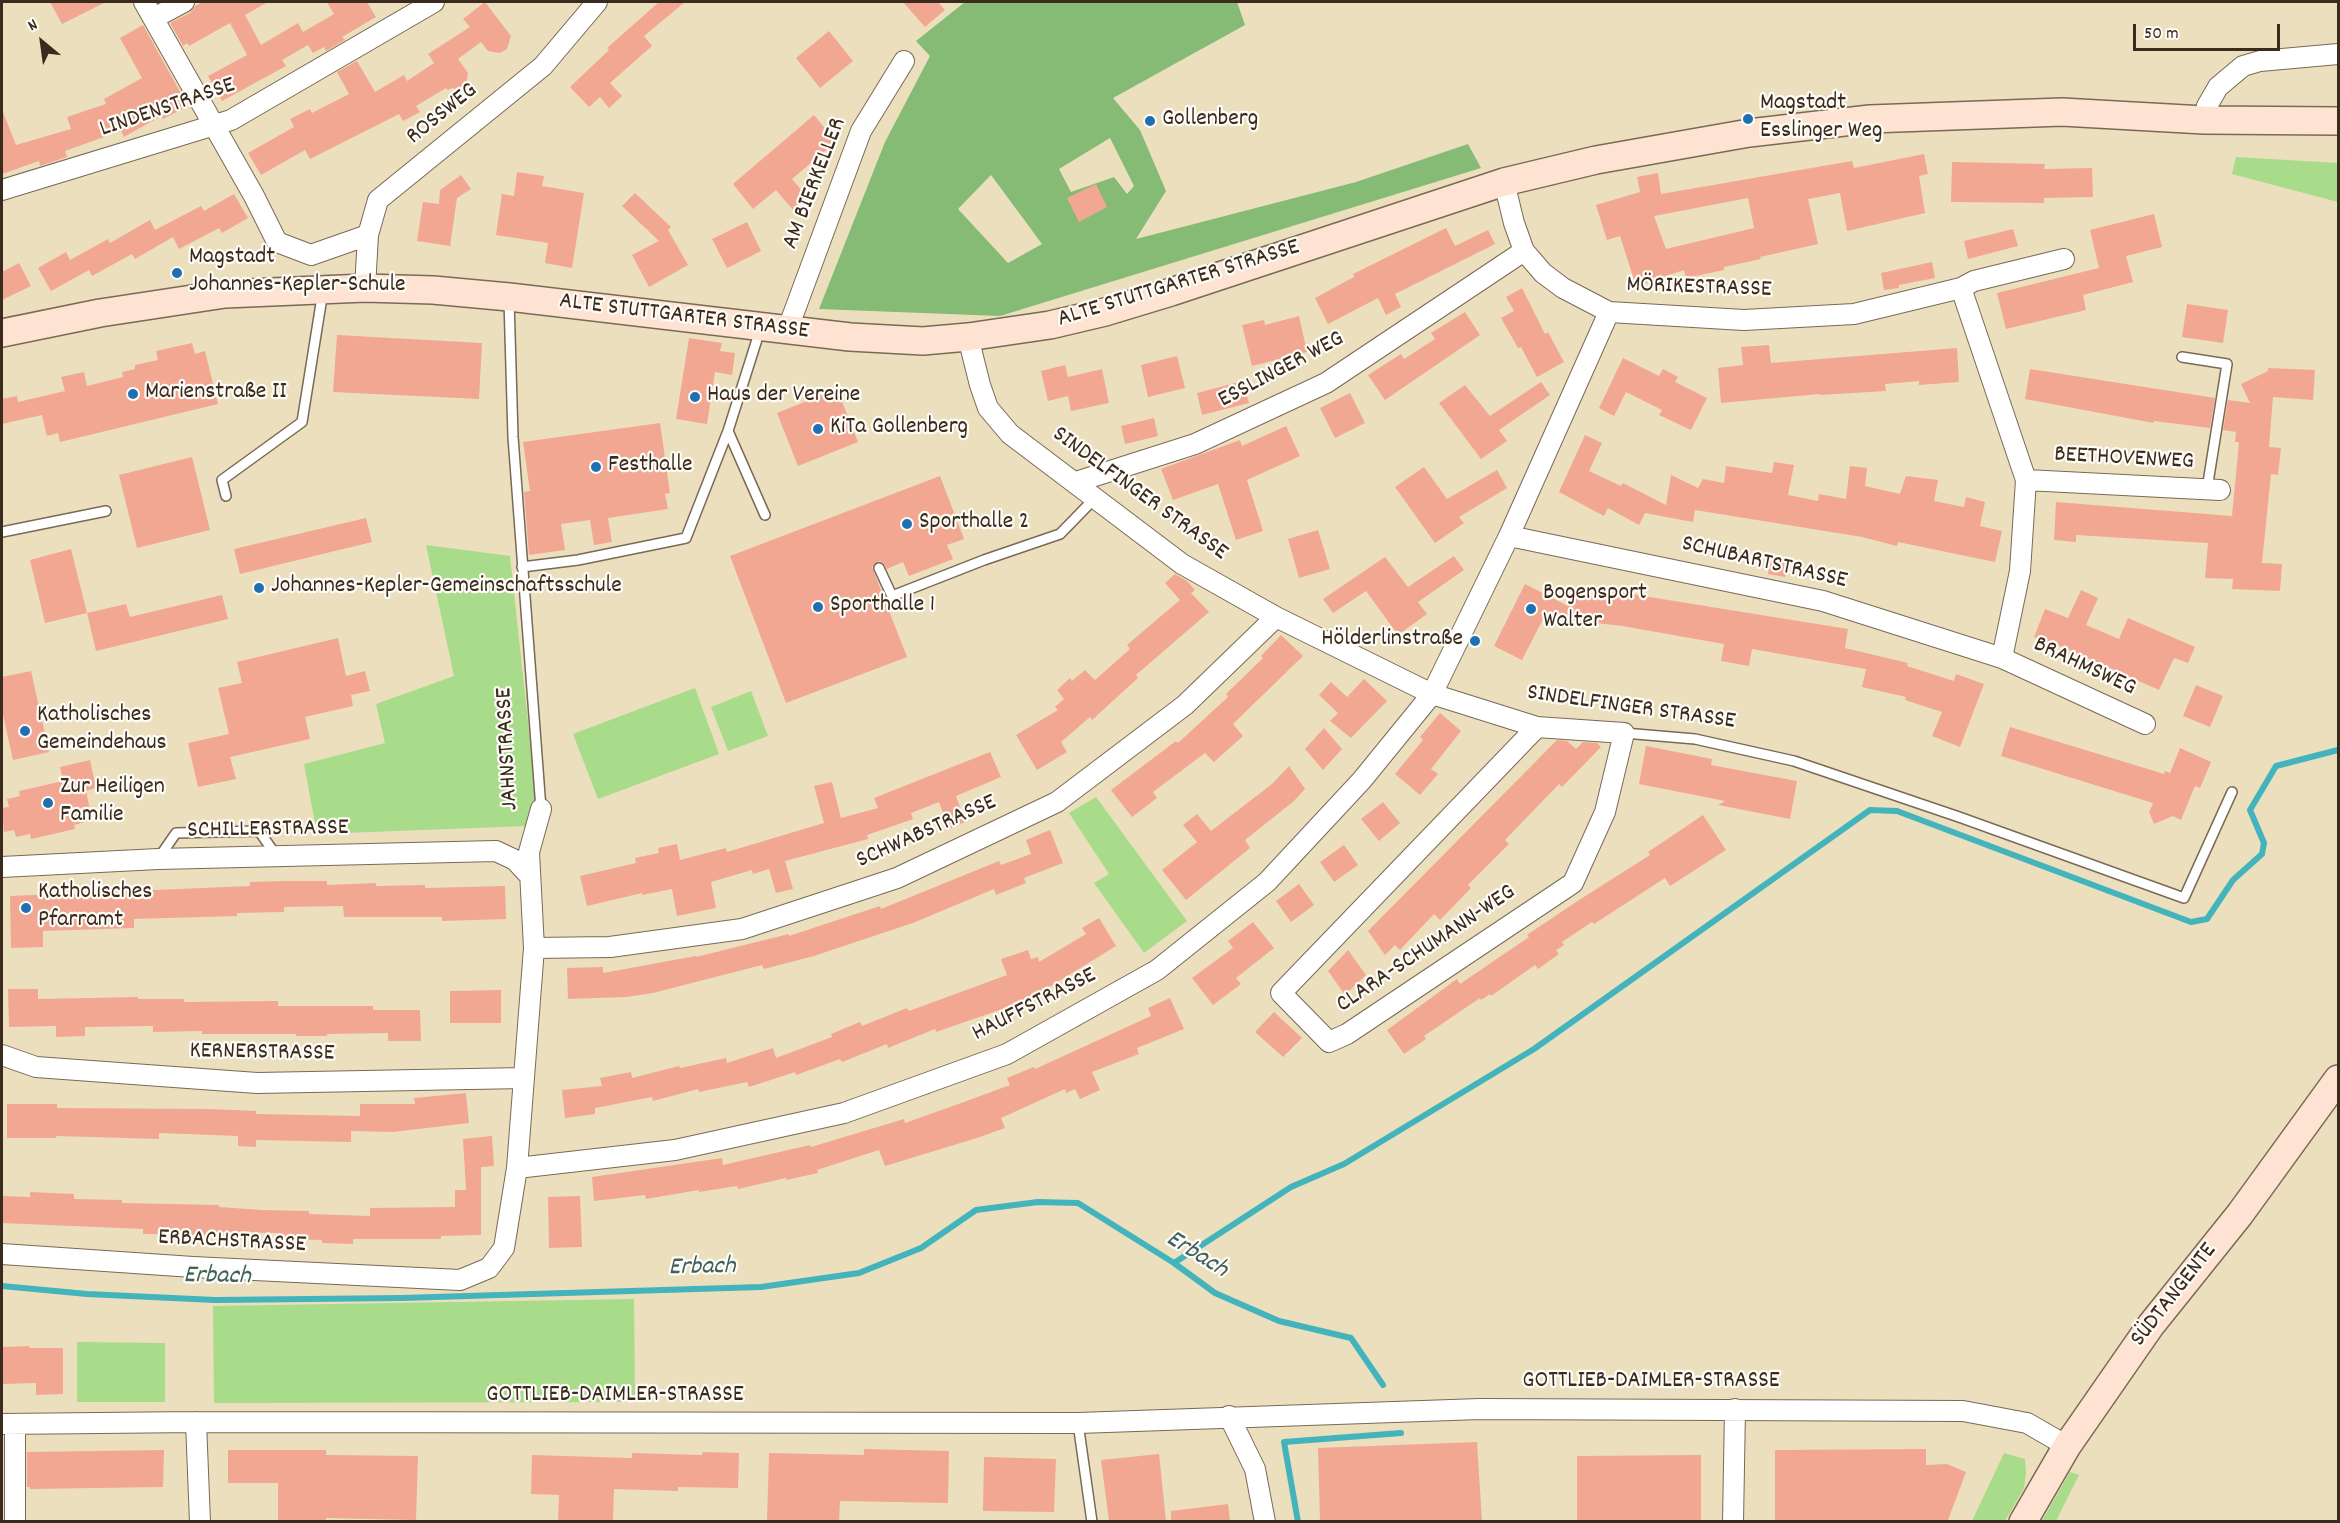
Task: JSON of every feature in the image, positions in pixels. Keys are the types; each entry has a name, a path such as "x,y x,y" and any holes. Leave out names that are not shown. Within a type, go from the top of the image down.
{"street":[{"path":"184,2 149,10 254,196 277,242 311,255 368,235"},
{"name":"LINDENSTRASSE","path":"2,190 231,120 434,2"},
{"name":"ROSSWEG","path":"365,288 368,235 378,200 543,66 597,2"},
{"path":"2204,120 2207,106 2218,87 2242,66 2260,61 2338,54"},
{"name":"AM BIERKELLER","path":"774,330 861,131 904,61"},
{"name":"ALTE STUTTGARTER STRASSE","path":"2,333 100,312 225,294 365,288 433,290 509,297 774,330 922,341 968,337 1050,325 1106,312 1504,182 1596,160 1749,133 1870,119 2062,112 2204,120 2338,121"},
{"name":"MÖRIKESTRASSE","path":"1504,182 1514,223 1524,251 1543,273 1563,288 1609,312 1744,320 1854,314 1961,288 1974,281 2064,259"},
{"name":"ESSLINGER WEG","path":"1076,482 1195,444 1326,382 1524,251"},
{"path":"1961,288 2026,480 2020,571 2002,658"},
{"path":"1431,694 1509,536 1609,312"},
{"name":"SINDELFINGER STRASSE","path":"968,337 988,408 1010,434 1182,564 1276,617 1431,694 1537,727 1624,733"},
{"name":"BEETHOVENWEG","path":"2026,480 2213,490"},
{"name":"SCHUBARTSTRASSE","path":"1509,536 1823,601 2002,658"},
{"name":"SCHWABSTRASSE","path":"534,948 610,947 742,929 897,878 1057,802 1185,705 1276,617"},
{"name":"BRAHMSWEG","path":"2002,658 2145,724"},
{"name":"HAUFFSTRASSE","path":"517,1168 675,1150 844,1113 1007,1054 1157,969 1267,882 1362,780 1431,694"},
{"name":"CLARA-SCHUMANN-WEG","path":"1537,727 1281,993 1329,1042 1347,1034 1574,883 1605,812 1624,733"},
{"name":"JAHNSTRASSE","path":"460,1280 489,1268 504,1248 517,1168 534,948 528,874 529,852 541,809"},
{"name":"SCHILLERSTRASSE","path":"2,867 158,859 496,850 515,860 528,874"},
{"name":"KERNERSTRASSE","path":"2,1055 36,1067 257,1083 524,1078"},
{"name":"SÜDTANGENTE","path":"2023,1521 2067,1446 2151,1325 2240,1214 2338,1079"},
{"name":"ERBACHSTRASSE","path":"2,1254 193,1267 460,1280"},
{"path":"1733,1521 1735,1408"},
{"name":"GOTTLIEB-DAIMLER-STRASSE","path":"8,1424 196,1422 1078,1423 1480,1409 1963,1410 2027,1423 2067,1446"},
{"path":"1229,1416 1255,1469 1265,1521"},
{"path":"196,1422 200,1521"},
{"path":"8,1424 15,1521"}],"lane":[{"path":"226,496 222,480 302,422 324,289"},
{"name":"JAHNSTRASSE","path":"509,297 511,406 541,809"},
{"path":"522,567 578,560 686,538 728,430 774,330"},
{"path":"2182,357 2227,364 2213,490"},
{"path":"728,430 765,515"},
{"path":"879,568 892,596 984,560 1060,534 1096,497"},
{"path":"2,532 106,511"},
{"name":"SINDELFINGER STRASSE","path":"1624,733 1695,739 1794,761 1959,817 2184,898 2232,792"},
{"path":"1078,1423 1092,1521"}],"green space":[{"path":"965,2 1237,2 1245,25 1113,98 1140,130 1166,191 1136,239 1356,182 1468,144 1481,168 1000,316 819,309 885,142 930,56 916,41","holes":["1110,138 1134,186 1127,194 1114,177 1071,192 1059,169","991,175 1042,244 1008,263 958,209"]},
{"path":"2236,157 2338,163 2338,202 2232,174"},
{"path":"426,545 510,556 536,796 528,826 317,834 304,764 385,743 376,704 454,676"},
{"path":"695,688 719,754 598,799 573,734"},
{"path":"751,691 768,736 728,751 711,707"},
{"path":"1096,797 1187,921 1144,953 1094,883 1109,874 1069,813"},
{"path":"634,1299 635,1402 214,1403 213,1306"},
{"path":"77,1342 165,1343 165,1402 77,1402"},
{"path":"2004,1453 2025,1459 2024,1488 2005,1521 1972,1521"},
{"path":"2070,1472 2079,1475 2056,1521 2042,1521"}],"building":[{"path":"50,2 106,2 62,24"},
{"path":"203,2 268,2 245,15 261,45 298,23 303,32 334,14 327,2 367,2 376,17 342,37 345,40 326,51 324,47 313,53 308,45 282,60 286,66 222,101 208,76 247,55 230,23 189,46 187,43 183,46 170,23 190,13 195,6"},
{"path":"485,2 511,36 507,49 500,53 488,51 481,42 458,59 468,73 465,92 446,88 416,106 420,112 403,121 399,114 310,159 305,150 261,175 248,153 294,127 290,119 310,109 312,113 349,94 337,72 357,61 375,92 404,75 407,81 434,63 428,54 470,27 463,19"},
{"path":"659,2 685,2 644,36 652,46 610,83 622,96 609,108 600,97 589,107 570,87 609,50 607,48"},
{"path":"903,2 938,2 945,10 925,27"},
{"path":"143,25 188,106 163,119 161,116 124,137 121,131 65,151 67,157 40,166 39,161 2,174 2,112 16,145 71,129 67,117 106,104 104,99 142,78 120,38"},
{"path":"829,31 853,61 820,88 796,58"},
{"path":"814,115 836,142 792,179 808,198 793,210 776,190 753,209 733,184"},
{"path":"1924,154 1928,174 1919,176 1925,213 1847,231 1840,193 1808,199 1818,244 1760,257 1761,259 1724,267 1724,270 1686,278 1684,270 1636,286 1620,236 1607,240 1596,205 1640,192 1637,177 1658,173 1661,194 1852,161 1854,168","holes":["1748,198 1754,228 1666,249 1654,216"]},
{"path":"1952,162 2045,164 2044,169 2092,168 2093,197 2044,198 2044,203 1951,202"},
{"path":"517,172 544,176 542,186 584,193 572,268 545,263 548,243 496,235 502,194 514,196"},
{"path":"461,175 471,189 457,198 450,246 417,241 423,202 439,204 440,190"},
{"path":"1096,184 1107,207 1079,222 1067,198"},
{"path":"635,193 671,227 668,230 688,265 649,287 632,255 659,241 622,206"},
{"path":"234,194 248,218 222,233 219,228 179,249 173,237 135,259 132,254 92,276 89,270 51,291 38,268 66,252 70,260 108,239 110,243 150,220 155,230 201,206 204,211"},
{"path":"2154,214 2162,247 2126,256 2133,282 2083,295 2086,310 2006,329 1997,293 2099,268 2090,230"},
{"path":"747,222 761,251 727,268 712,239"},
{"path":"1446,228 1455,246 1488,230 1495,244 1395,294 1401,307 1386,315 1378,298 1328,324 1315,298 1354,277 1353,274"},
{"path":"2013,229 2018,246 1968,259 1964,241"},
{"path":"1932,262 1935,278 1884,290 1881,273"},
{"path":"19,263 31,286 2,300 2,272"},
{"path":"1522,288 1545,334 1548,332 1564,362 1537,377 1521,347 1518,348 1501,318 1514,311 1506,297"},
{"path":"2187,304 2228,310 2223,343 2182,337"},
{"path":"1465,312 1480,335 1385,400 1368,375 1401,354 1404,359 1435,339 1431,333"},
{"path":"1299,316 1307,352 1252,366 1242,325 1264,320 1265,325"},
{"path":"337,335 482,343 479,399 333,392"},
{"name":"Haus der Vereine","path":"689,338 722,343 720,351 735,353 732,375 715,372 707,424 676,419"},
{"name":"Marienstraße II","path":"192,343 195,354 205,351 218,404 60,442 58,433 47,436 42,415 2,424 2,399 17,396 18,402 65,391 61,377 84,372 87,386 123,377 122,372 135,369 135,365 158,360 156,351"},
{"path":"1769,345 1771,363 1957,348 1959,382 1919,385 1919,381 1885,384 1886,391 1721,403 1718,368 1743,365 1741,347"},
{"path":"1177,356 1185,388 1148,397 1141,365"},
{"path":"1623,358 1659,376 1663,369 1678,377 1675,382 1707,398 1691,430 1659,415 1662,410 1626,392 1614,416 1599,408"},
{"path":"1065,365 1068,377 1102,369 1109,403 1071,411 1068,396 1048,401 1041,371"},
{"path":"2268,368 2315,370 2313,400 2273,397 2269,447 2281,448 2278,475 2271,474 2262,563 2282,564 2280,591 2232,589 2233,579 2205,578 2208,543 2076,535 2076,542 2054,540 2056,502 2232,516 2239,442 2235,442 2236,432 2223,430 2228,400 2250,403 2241,384 2268,371"},
{"path":"2030,369 2215,398 2210,428 2154,421 2154,423 2025,399"},
{"path":"1243,381 1249,403 1202,415 1197,393"},
{"path":"1541,382 1550,395 1499,430 1507,441 1481,459 1439,403 1465,385 1490,416"},
{"path":"837,389 858,442 798,466 777,413"},
{"path":"1350,393 1365,423 1335,438 1320,408"},
{"path":"1154,418 1158,436 1125,444 1121,426"},
{"name":"Festhalle","path":"660,423 670,493 665,494 668,509 608,518 612,542 594,545 590,520 561,524 565,550 529,555 524,492 530,491 523,442"},
{"path":"1286,426 1300,456 1247,480 1263,531 1236,540 1218,484 1173,500 1161,469 1240,440 1242,446"},
{"path":"1585,435 1602,443 1589,471 1621,486 1623,483 1666,505 1671,475 1698,488 1703,479 1724,483 1726,466 1772,473 1774,462 1794,465 1788,495 1818,501 1819,494 1846,499 1850,466 1867,468 1865,486 1900,494 1906,476 1938,480 1934,501 1964,507 1966,497 1985,502 1980,526 2002,531 1995,562 1898,542 1897,546 1862,537 1695,510 1693,522 1645,513 1639,525 1608,508 1604,516 1559,492"},
{"path":"192,457 210,530 137,548 119,475"},
{"path":"1424,467 1447,499 1497,470 1507,488 1459,517 1464,523 1435,543 1395,487"},
{"name":"Sporthalle 1","path":"940,476 964,539 947,545 953,559 909,576 903,562 887,569 879,561 872,567 907,657 786,703 730,556"},
{"path":"366,518 372,542 240,574 234,549"},
{"path":"1318,530 1330,569 1299,578 1288,539"},
{"path":"71,549 87,613 45,623 30,560"},
{"path":"1454,556 1464,570 1418,602 1427,614 1398,635 1366,591 1333,613 1323,599 1385,557 1408,587"},
{"path":"1770,557 1788,559 1785,577 1768,574"},
{"path":"1175,574 1187,581 1195,590 1191,593 1209,612 1136,675 1138,678 1092,720 1090,717 1061,742 1067,752 1037,770 1016,735 1058,710 1055,707 1064,699 1057,690 1070,678 1072,681 1085,670 1095,680 1130,649 1127,645 1180,600 1165,583"},
{"path":"1525,584 1568,606 1569,593 1599,597 1600,589 1848,629 1845,648 1908,663 1907,666 1954,681 1956,674 1984,684 1960,747 1932,736 1942,712 1905,700 1906,697 1862,687 1866,669 1752,649 1749,666 1721,661 1724,644 1622,626 1544,617 1522,660 1494,646"},
{"path":"2081,590 2098,598 2086,625 2119,639 2128,618 2195,647 2188,663 2174,658 2159,690 2065,648 2034,637 2045,609 2068,618"},
{"path":"222,595 228,619 96,651 87,613 126,604 130,617"},
{"path":"1281,635 1303,656 1233,724 1243,736 1214,762 1205,753 1153,792 1157,798 1132,817 1111,790 1176,741 1178,743 1228,697 1226,694 1263,658 1261,656"},
{"path":"338,638 346,676 365,671 370,691 351,695 353,706 305,717 310,739 230,757 236,779 198,787 188,743 229,734 218,688 242,683 237,662"},
{"name":"Katholisches Gemeindehaus","path":"31,671 49,752 13,760 2,710 2,677"},
{"path":"1364,679 1387,701 1351,738 1330,721 1338,713 1319,695 1331,682 1347,697"},
{"path":"2196,685 2223,696 2210,727 2183,716"},
{"path":"1440,713 1461,731 1431,769 1438,774 1420,795 1395,774 1423,740 1420,737"},
{"path":"2010,727 2164,774 2165,771 2170,773 2180,748 2211,762 2200,788 2195,786 2181,820 2173,816 2154,824 2149,812 2153,803 2001,756"},
{"path":"1324,728 1342,749 1323,770 1305,749"},
{"path":"1557,740 1567,741 1576,749 1583,742 1597,743 1601,747 1562,787 1559,784 1505,840 1509,844 1468,885 1471,888 1440,920 1434,914 1400,950 1395,945 1385,955 1368,931"},
{"path":"1646,746 1712,759 1711,765 1797,781 1790,819 1718,805 1725,801 1639,784"},
{"path":"990,752 1001,777 956,796 965,822 949,829 939,802 911,813 913,819 867,835 868,839 785,861 793,889 776,893 769,869 753,874 752,870 711,882 716,908 677,916 672,889 642,895 642,893 587,906 580,876 636,863 635,858 659,853 658,848 677,844 680,860 726,848 727,852 824,823 814,786 832,782 841,818 878,808 874,798"},
{"name":"Zur Heiligen Familie","path":"90,760 96,788 86,791 92,819 74,825 75,829 31,839 30,834 16,837 14,830 4,832 2,808 9,807 7,799 20,796 19,791 63,781 60,767"},
{"path":"1289,766 1305,789 1294,801 1245,840 1250,848 1186,900 1162,870 1197,842 1183,825 1197,814 1211,831 1272,784"},
{"path":"1383,802 1400,823 1379,841 1361,819"},
{"path":"1703,815 1726,850 1670,886 1665,878 1594,924 1592,922 1562,942 1564,945 1556,950 1559,954 1538,969 1535,965 1491,996 1490,994 1481,1000 1480,998 1424,1036 1426,1039 1404,1054 1387,1030 1457,979 1460,984 1529,937 1527,935 1650,855 1648,852"},
{"path":"1050,830 1063,863 1024,878 1026,883 996,895 994,889 913,923 814,956 764,969 762,965 653,993 626,997 568,999 567,968 603,967 603,973 696,957 789,934 789,936 880,906 881,909 999,861 1001,865 1031,854 1026,840"},
{"path":"1344,845 1358,865 1334,882 1320,862"},
{"path":"327,881 327,885 376,883 376,886 425,885 425,888 505,886 506,919 442,921 442,917 344,917 343,906 284,907 284,912 237,913 237,916 134,919 134,928 43,931 43,947 11,948 10,896 250,886 250,882"},
{"path":"1299,884 1314,905 1291,922 1276,901"},
{"path":"1099,918 1116,946 1051,986 1041,989 1043,995 936,1032 935,1029 888,1048 887,1044 842,1062 840,1059 796,1075 795,1072 749,1087 747,1082 699,1092 698,1089 653,1101 652,1097 595,1108 595,1114 565,1118 562,1090 602,1086 600,1078 631,1072 632,1078 679,1066 680,1068 726,1058 727,1063 773,1048 776,1058 832,1037 831,1034 860,1022 862,1026 907,1008 909,1011 1007,975 1001,959 1028,950 1031,959 1038,957 1039,962 1086,934 1082,928"},
{"path":"1253,922 1274,948 1236,978 1241,984 1213,1005 1192,978 1233,948 1228,941"},
{"path":"1348,950 1366,975 1345,995 1328,971"},
{"path":"8,989 38,989 38,999 138,997 138,999 184,999 184,1002 278,1001 278,1006 373,1006 373,1010 420,1010 421,1041 388,1041 388,1033 327,1034 327,1036 202,1034 202,1031 153,1032 153,1026 85,1027 85,1036 56,1037 56,1026 9,1027"},
{"path":"501,990 501,1023 450,1023 450,991"},
{"path":"1170,998 1184,1029 1137,1048 1139,1054 1092,1072 1100,1090 1080,1099 1075,1089 1066,1093 1065,1089 1001,1118 1005,1128 977,1138 885,1166 879,1150 817,1170 818,1173 738,1189 737,1186 646,1199 645,1195 594,1201 592,1177 722,1158 723,1165 810,1145 811,1147 904,1119 905,1123 1010,1085 1007,1078 1034,1067 1035,1069 1151,1016 1148,1008"},
{"path":"1274,1012 1302,1038 1283,1057 1255,1032"},
{"path":"466,1093 469,1123 393,1132 351,1131 351,1142 256,1140 256,1147 238,1146 238,1136 159,1133 159,1139 56,1136 56,1138 7,1138 7,1104 57,1104 57,1108 209,1109 256,1111 256,1114 360,1116 360,1104 415,1104 414,1098"},
{"path":"492,1136 494,1166 481,1167 481,1235 441,1236 441,1239 353,1239 353,1244 322,1243 322,1240 277,1239 277,1233 143,1234 143,1229 2,1223 2,1196 30,1197 30,1192 74,1194 74,1199 122,1200 122,1203 219,1205 219,1207 262,1210 309,1211 309,1214 370,1216 370,1208 455,1207 455,1190 466,1190 463,1139"},
{"path":"580,1196 582,1247 549,1248 548,1197"},
{"path":"29,1346 29,1348 63,1348 63,1394 36,1395 36,1383 2,1384 2,1347"},
{"path":"1477,1442 1482,1521 1320,1521 1318,1448"},
{"path":"864,1449 949,1451 948,1503 840,1501 839,1521 767,1521 769,1453 864,1455"},
{"path":"1926,1449 1926,1465 1947,1464 1966,1472 1948,1520 1775,1521 1775,1450"},
{"path":"164,1450 163,1487 30,1489 27,1487 27,1452"},
{"path":"228,1450 326,1450 326,1455 418,1456 416,1520 326,1518 326,1521 278,1521 278,1483 228,1483"},
{"path":"703,1452 739,1453 738,1488 678,1487 678,1491 614,1489 613,1521 558,1521 559,1495 531,1494 532,1455 632,1458 632,1453 702,1455"},
{"path":"1159,1454 1166,1521 1109,1521 1101,1460"},
{"path":"1701,1455 1701,1521 1577,1521 1577,1456"},
{"path":"984,1457 1056,1459 1054,1512 983,1511"},
{"path":"1228,1504 1230,1521 1171,1521 1171,1511"}],"waterway":[{"path":"1174,1263 1291,1187 1344,1164 1534,1049 1870,810 1897,811 2191,922 2207,919 2233,880 2262,854 2264,843 2250,810 2276,766 2338,750"},
{"name":"Erbach","path":"2,1286 87,1294 215,1300 402,1298 761,1287 859,1273 921,1248 976,1210 1038,1202 1078,1203 1174,1263 1215,1293 1279,1321 1351,1338 1383,1385"},
{"path":"1298,1522 1284,1442 1401,1433"}],"place":[{"name":"Magstadt Esslinger Weg","path":"1748,119"},
{"name":"Gollenberg","path":"1150,121"},
{"name":"Magstadt Johannes-Kepler-Schule","path":"177,273"},
{"name":"Marienstraße II","path":"133,394"},
{"name":"Haus der Vereine","path":"695,397"},
{"name":"KiTa Gollenberg","path":"818,429"},
{"name":"Festhalle","path":"596,467"},
{"name":"Sporthalle 2","path":"907,524"},
{"name":"Johannes-Kepler-Gemeinschaftsschule","path":"259,588"},
{"name":"Sporthalle 1","path":"818,607"},
{"name":"Bogensport Walter","path":"1531,609"},
{"name":"Hölderlinstraße","path":"1475,641"},
{"name":"Katholisches Gemeindehaus","path":"25,731"},
{"name":"Zur Heiligen Familie","path":"48,803"},
{"name":"Katholisches Pfarramt","path":"26,908"}]}
